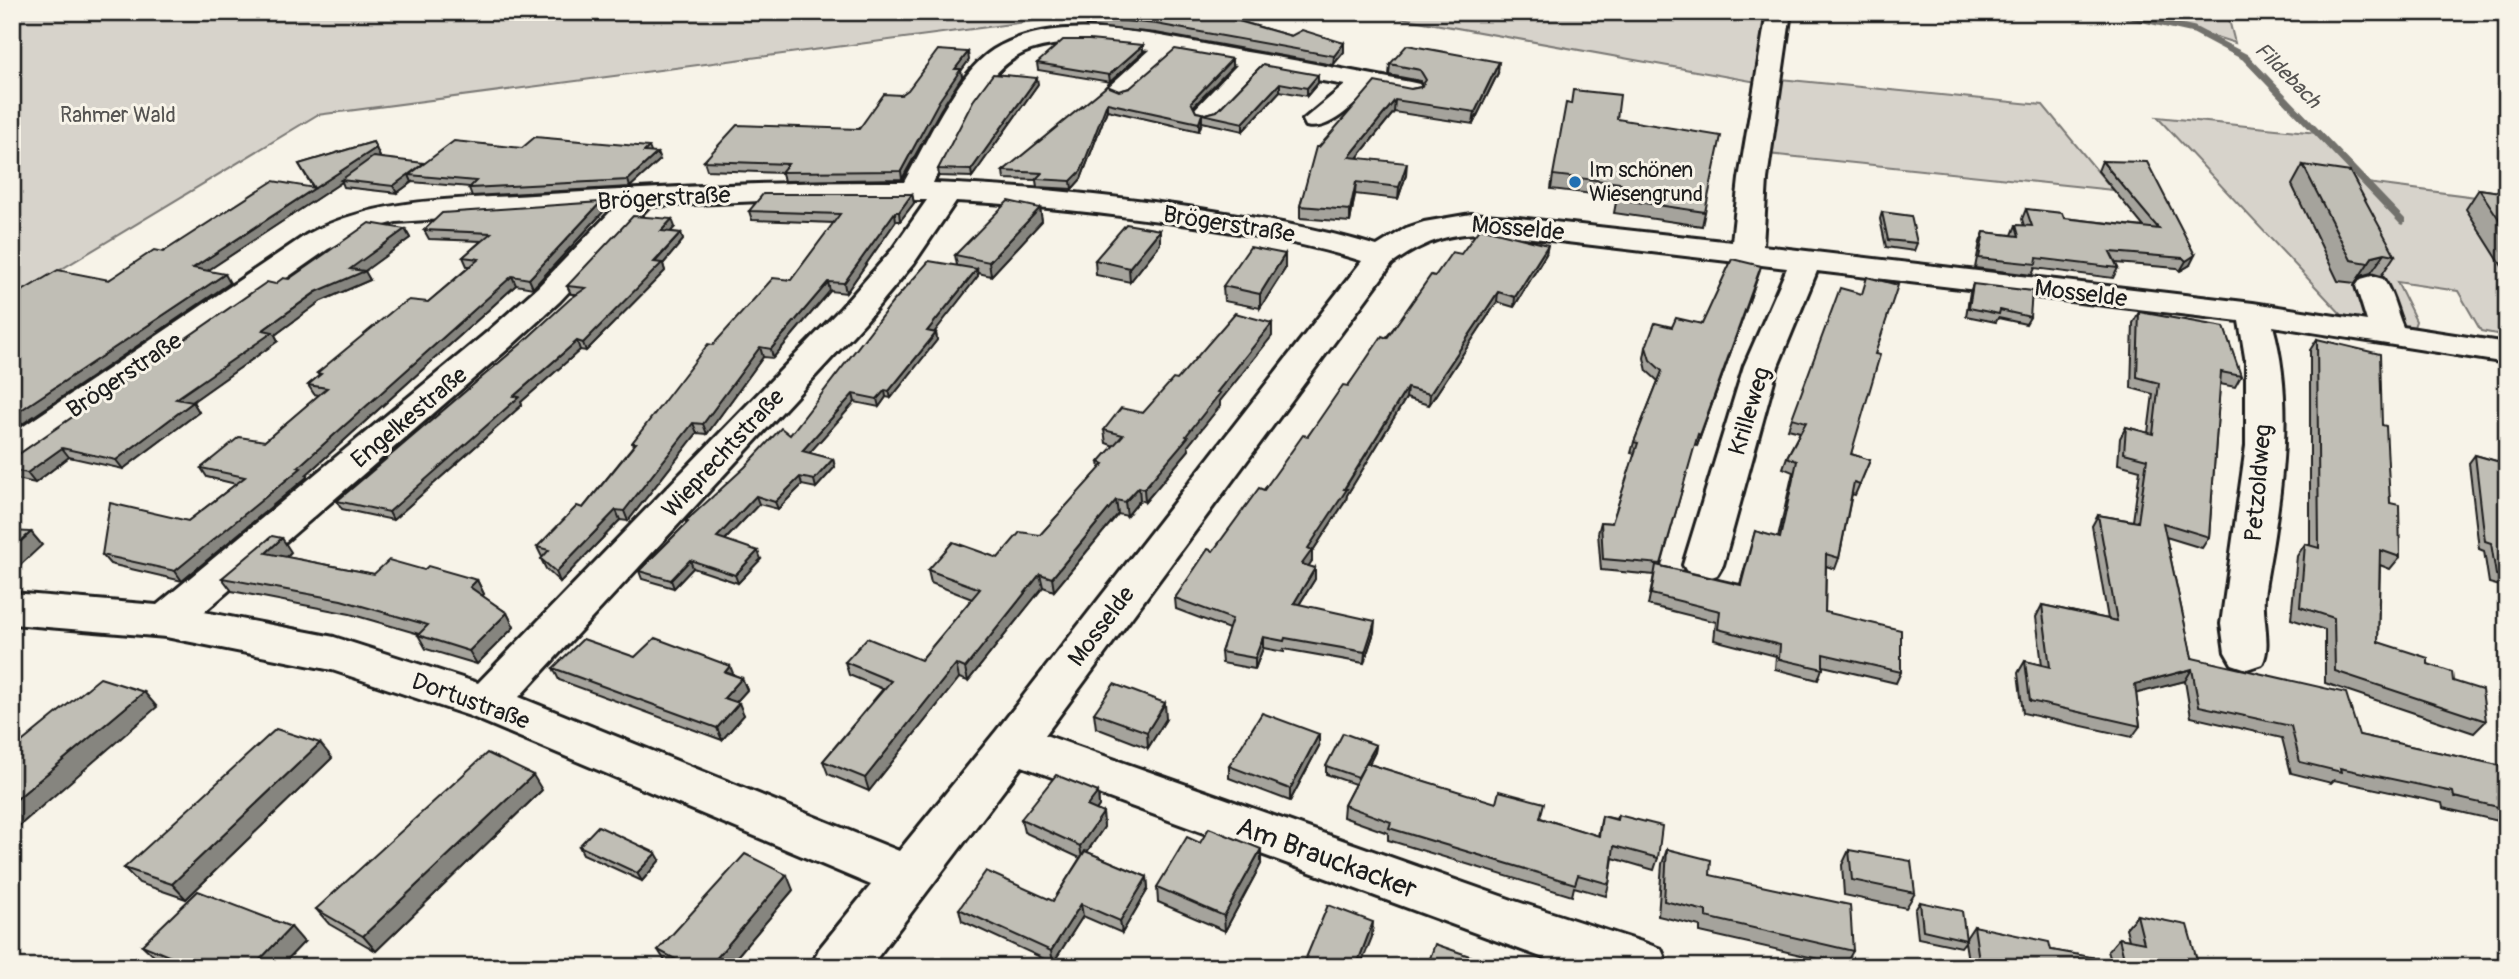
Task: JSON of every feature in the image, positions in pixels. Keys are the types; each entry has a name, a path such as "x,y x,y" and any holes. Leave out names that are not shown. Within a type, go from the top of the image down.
{"street":[{"name":"Wieprechtstraße","path":"486,704 901,262 929,223 930,192 977,80 999,56 1011,49 1024,35 1063,12"},
{"path":"1747,253 1753,179 1779,12"},
{"path":"1011,49 1040,40 1134,40 1410,90"},
{"path":"1120,88 1169,46"},
{"path":"1206,111 1256,61"},
{"path":"1316,120 1366,82"},
{"name":"Brögerstraße","path":"12,452 317,242 342,228 369,218 396,213 787,192 930,192 1074,202 1204,219 1347,245 1381,257"},
{"name":"Engelkestraße","path":"166,621 499,340 549,294 639,199"},
{"name":"Mosselde","path":"838,967 1013,743 1381,257 1393,247 1427,230 1460,223 1482,222 2253,313 2507,353"},
{"name":"Krilleweg","path":"1703,565 1761,366 1807,261"},
{"path":"2372,286 2377,307 2391,335"},
{"name":"Petzoldweg","path":"2247,652 2242,621 2257,516 2264,420 2262,358 2259,331 2253,313"},
{"name":"Dortustraße","path":"12,608 166,621 334,653 486,704 906,877"},
{"name":"Am Brauckacker","path":"1013,743 1502,920 1643,967"}],"green space":[{"name":"Rahmer Wald","path":"12,12 1052,12 1041,20 317,115 12,299"},
{"path":"1368,12 1779,12 1769,78 2043,105 2113,190 1758,153 1768,84"},
{"path":"2106,12 2227,12 2235,43 2194,30"},
{"path":"2157,117 2317,133 2367,183 2507,201 2507,336 2481,331 2458,291 2397,282 2416,321 2414,327 2342,315"}],"building":[{"path":"1090,12 1216,12 1214,14 1291,36 1302,30 1344,43 1334,56 1156,24 1085,17"},
{"path":"1063,40 1143,45 1109,75 1037,63"},
{"path":"1407,45 1499,62 1475,112 1395,100 1349,157 1407,163 1399,187 1356,182 1350,210 1300,206 1316,147 1319,147 1375,82 1411,89 1421,87 1426,80 1420,70 1390,64"},
{"path":"1175,49 1232,59 1191,102 1196,112 1206,114 1217,111 1262,65 1318,75 1307,88 1280,83 1243,123 1202,114 1199,123 1107,103 1081,171 1071,181 1036,179 1042,173 1003,171 1107,86 1119,91 1130,88"},
{"path":"938,50 968,52 955,69 961,69 939,101 901,171 781,172 788,164 704,161 737,125 859,129 884,94 901,95 908,90"},
{"path":"993,74 1037,78 971,170 938,169 973,101"},
{"path":"1573,90 1620,95 1617,119 1721,136 1705,212 1617,199 1621,183 1553,175 1566,103 1571,104"},
{"path":"535,137 649,147 644,152 657,153 628,180 469,188 476,181 409,175 454,141 522,148"},
{"path":"373,142 376,148 193,268 225,274 12,416 12,297 58,270 109,280 154,250 163,252 273,181 314,188 299,164"},
{"path":"373,157 424,163 393,186 341,180"},
{"path":"2102,161 2147,162 2195,255 2186,261 2183,258 2110,252 2118,268 2037,258 2036,264 1979,258 1984,232 2019,236 2016,225 2032,226 2026,209 2062,213 2064,218 2159,229"},
{"path":"2303,165 2350,172 2395,255 2385,253 2373,256 2368,263 2351,260"},
{"path":"2479,189 2507,193 2507,231"},
{"path":"763,194 912,194 899,212 895,212 844,283 828,282 771,349 760,347 703,424 693,423 624,511 616,510 556,572 541,559 549,550 537,547 577,506 583,508 636,443 632,443 708,344 713,345 773,278 791,280 840,214 749,211"},
{"path":"1008,201 1040,208 989,262 955,255"},
{"path":"601,202 529,279 512,276 298,467 301,468 175,571 102,555 110,503 188,521 245,477 201,468 239,437 265,441 327,388 308,385 321,374 317,373 396,308 409,300 428,302 479,259 463,257 491,233 424,230 442,213"},
{"path":"1882,212 1911,216 1917,243 1888,240"},
{"path":"633,216 672,219 661,231 681,233 654,262 662,263 583,343 577,341 514,396 519,397 389,512 337,501 586,288 567,286"},
{"path":"369,223 405,229 350,269 365,271 316,292 263,330 273,332 176,399 193,402 116,460 62,448 27,473 12,470 12,455 19,454 267,282 275,284 283,278 289,279"},
{"path":"1126,224 1160,230 1129,268 1095,260"},
{"path":"1480,228 1548,245 1515,297 1498,292 1430,394 1407,388 1344,489 1347,489 1308,548 1312,550 1302,564 1315,568 1294,603 1375,621 1365,652 1285,638 1284,641 1263,637 1255,658 1221,652 1232,619 1175,598 1208,549 1213,551 1259,488 1264,490 1303,435 1308,436 1343,385 1348,386 1382,336 1387,338 1431,275 1435,276 1452,252 1461,254"},
{"path":"1250,247 1285,254 1260,294 1223,286"},
{"path":"1732,259 1761,266 1700,435 1698,434 1661,564 1603,559 1601,522 1612,523 1638,443 1634,442 1662,371 1650,360 1646,347 1655,323 1672,327 1676,318 1702,324"},
{"path":"929,261 977,269 927,331 936,333 889,391 885,390 877,399 853,394 802,451 833,459 814,480 800,477 775,502 756,496 717,537 758,551 735,575 690,560 671,580 639,571 781,428 790,435 892,303"},
{"path":"1867,277 1898,285 1875,354 1880,355 1851,454 1870,460 1860,484 1854,482 1839,558 1826,554 1825,612 1901,630 1901,672 1823,654 1823,669 1779,659 1780,645 1718,629 1720,611 1651,594 1656,565 1741,585 1755,531 1780,538 1797,461 1787,457 1806,422 1792,418 1840,288 1862,294"},
{"path":"1973,284 2032,291 2030,317 2000,310 1999,314 1969,308"},
{"path":"2139,312 2224,327 2241,376 2221,372 2209,537 2163,523 2192,658 2346,693 2359,735 2507,767 2507,809 2454,797 2453,792 2300,762 2291,726 2199,706 2192,669 2135,684 2140,726 2030,701 2025,661 2050,667 2042,605 2117,621 2098,515 2138,522 2147,459 2124,453 2126,427 2153,434 2159,383 2137,377"},
{"path":"1235,313 1272,323 1217,392 1220,393 1186,436 1188,437 1144,489 1139,487 1125,502 1116,500 1052,578 1040,574 965,668 956,664 865,778 823,761 891,681 845,662 867,638 921,660 980,589 928,570 953,542 998,558 1020,532 1040,535 1104,464 1099,462 1123,435 1104,430 1121,408 1143,413 1173,379 1177,380"},
{"path":"2317,339 2380,354 2382,425 2386,426 2390,503 2399,505 2400,557 2380,550 2378,642 2428,658 2428,664 2452,672 2453,681 2482,690 2486,721 2335,671 2334,618 2300,607 2305,544 2319,548"},
{"path":"2475,455 2507,464 2507,578 2496,575 2491,543 2485,541"},
{"path":"12,531 31,532 12,549"},
{"path":"272,536 282,538 266,553 374,574 389,560 424,570 428,566 477,580 470,587 507,613 469,651 418,635 428,625 341,600 222,578"},
{"path":"655,638 730,666 725,672 742,678 724,698 739,703 717,728 553,668 583,639 635,657"},
{"path":"100,678 144,692 12,803 12,750"},
{"path":"1114,684 1165,703 1147,732 1094,713"},
{"path":"1262,713 1319,734 1290,789 1229,766"},
{"path":"276,729 320,743 172,884 124,868"},
{"path":"1343,733 1376,745 1358,777 1326,766"},
{"path":"487,753 533,775 363,936 316,909"},
{"path":"1366,763 1496,803 1499,791 1544,803 1540,818 1599,836 1602,816 1617,820 1618,815 1662,826 1658,858 1614,846 1609,884 1578,875 1575,884 1389,828 1391,822 1344,805"},
{"path":"1056,775 1098,792 1087,806 1103,813 1080,846 1021,819"},
{"path":"598,826 656,853 637,873 579,846"},
{"path":"1209,828 1261,849 1224,916 1157,887 1187,837 1200,843"},
{"path":"1667,849 1711,860 1710,875 1850,905 1853,951 1706,917 1706,911 1664,901"},
{"path":"1849,850 1911,861 1915,893 1852,880"},
{"path":"1085,851 1147,877 1120,921 1081,904 1051,951 959,909 986,871 1053,901"},
{"path":"745,854 787,875 709,967 690,967 658,950"},
{"path":"198,891 291,927 253,967 195,967 142,945"},
{"path":"1920,902 1962,911 1966,940 1923,930"},
{"path":"1328,905 1373,922 1356,967 1303,965"},
{"path":"2137,915 2187,925 2199,967 1980,967 1974,926 2049,942 2051,950 2125,963 2119,938 2144,943"},
{"path":"1435,944 1481,960 1479,967 1427,967"},
{"path":"1039,958 1057,967 1033,967"},
{"path":"920,959 936,967 915,967"}],"waterway":[{"name":"Fildebach","path":"2113,12 2194,30 2245,57 2402,221"}],"place":[{"name":"Im schönen Wiesengrund","path":"1575,182"}]}
